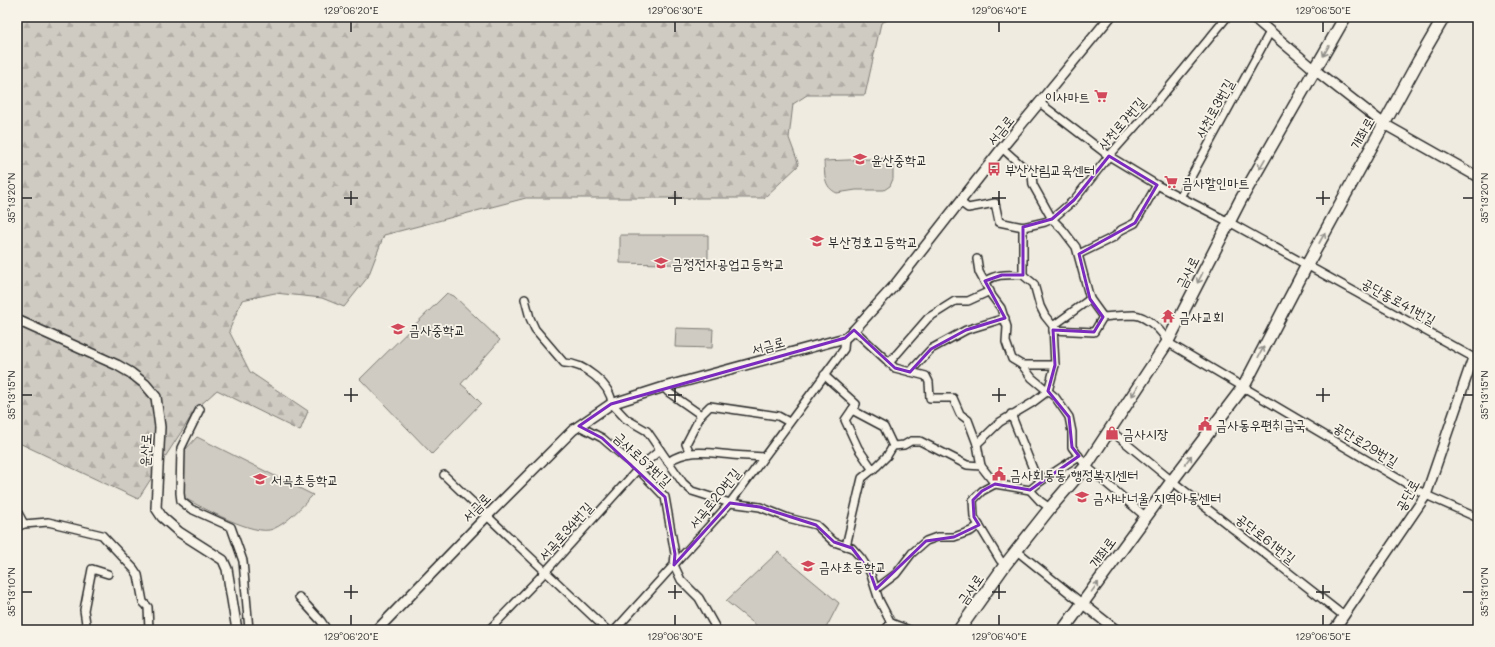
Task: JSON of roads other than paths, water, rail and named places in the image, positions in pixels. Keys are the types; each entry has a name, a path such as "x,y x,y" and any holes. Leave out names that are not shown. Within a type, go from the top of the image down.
{"main road":[{"name":"금사로","path":"959,630 1005,565 1050,508 1086,466 1167,342 1229,222 1345,17"},
{"name":"개좌로","path":"1064,630 1172,481 1244,386 1307,265 1444,17"}],"street":[{"name":"서금로","path":"377,630 487,516 573,430 612,404 664,387 845,338 894,286 1002,148 1110,17"},
{"name":"사천로7번길","path":"960,202 968,208 996,203 999,222 1023,227 1052,219 1074,200 1109,156 1157,102 1226,17"},
{"path":"1253,17 1315,70 1384,124 1478,177"},
{"name":"사천로3번길","path":"1180,197 1270,32"},
{"path":"1040,103 1109,156 1156,185 1229,222 1307,265"},
{"path":"1002,148 1032,176 1033,185 1052,219 1076,246 1090,299 1102,317"},
{"path":"1079,254 1114,237 1121,230 1135,223 1156,185"},
{"path":"1023,227 1023,274"},
{"path":"977,259 979,272 1001,308 1005,318 1007,327 1006,342 1012,359 1022,365 1032,378 1055,397 1069,417 1072,432 1072,447 1086,466 1146,517"},
{"name":"공단동로41번길","path":"1307,265 1476,359"},
{"path":"977,444 1000,422 1048,391 1055,366 1053,328 1040,306 1034,284 1023,274 1002,274 993,276 985,282"},
{"path":"889,363 928,318 955,301 968,301 990,291"},
{"path":"525,298 530,318 535,329 564,363 573,363 601,380 612,397 612,404 626,419 646,431 683,483 692,491 730,503 760,507 788,518 816,525 834,542 852,548 870,572 891,624 909,630"},
{"path":"1053,328 1090,299"},
{"path":"1102,317 1136,315 1157,326 1165,336 1167,342 1244,386"},
{"path":"1053,328 1094,332 1102,317"},
{"path":"910,372 931,349 966,330 1005,318"},
{"name":"윤산로","path":"17,320 117,365 131,373 145,384 156,397 160,427 156,508 162,517 179,532 224,560 227,569 237,630"},
{"path":"854,330 895,368 926,376 929,382 930,398 953,398 960,414 968,420 977,444 981,466 996,484"},
{"name":"서곡로20번길","path":"615,630 730,503 763,456 844,349 845,338"},
{"name":"공단로","path":"1334,630 1426,495 1476,359"},
{"path":"1022,365 1055,366"},
{"path":"824,375 854,407 884,427 893,446"},
{"name":"공단로29번길","path":"1244,386 1426,495 1478,518"},
{"path":"664,387 668,392 701,415"},
{"path":"690,453 686,444 701,415 710,406 778,416 789,422"},
{"path":"854,407 845,420 858,448 873,470"},
{"path":"200,409 181,448 181,501 191,509 231,527 243,560 250,630"},
{"path":"1011,414 1036,474 1041,481"},
{"name":"금사로57번길","path":"579,426 602,438 638,469 665,497 675,554 674,565 681,580 699,598 717,630"},
{"path":"1110,430 1172,481"},
{"path":"893,446 904,445 911,441 920,441 967,465 981,466"},
{"path":"846,546 862,478 873,470 887,456 893,446"},
{"name":"서곡로34번길","path":"489,630 546,571 638,469 660,450"},
{"path":"668,462 676,457 690,453 706,452 763,456"},
{"path":"1030,490 1079,456"},
{"path":"444,475 607,630"},
{"name":"공단로61번길","path":"1172,481 1344,616"},
{"path":"1005,565 1000,560 974,517 973,500 982,491 996,484 1030,490 1040,501 1050,508"},
{"path":"17,511 21,525 48,522 102,535 134,568 138,575 143,602 148,607 149,630"},
{"path":"876,589 896,574 912,553 926,541 937,537 954,537 971,531 979,526"},
{"path":"1017,551 1116,630"},
{"path":"87,630 84,610 92,569 108,574"},
{"path":"299,597 321,621 327,630"},
{"path":"885,630 891,624"}],"place":[{"name":"이사마트","path":"1101,96"},
{"name":"윤산중학교","path":"860,159"},
{"name":"부산산림교육센터","path":"994,169"},
{"name":"금사할인마트","path":"1171,182"},
{"name":"부산경호고등학교","path":"817,241"},
{"name":"금정전자공업고등학교","path":"661,263"},
{"name":"금사교회","path":"1168,316"},
{"name":"금사중학교","path":"398,329"},
{"name":"금사동우편취급국","path":"1205,424"},
{"name":"금사시장","path":"1112,433"},
{"name":"금사회동동 행정복지센터","path":"999,474"},
{"name":"서곡초등학교","path":"260,479"},
{"name":"금사나너울 지역아동센터","path":"1082,497"},
{"name":"금사초등학교","path":"808,566"}]}
